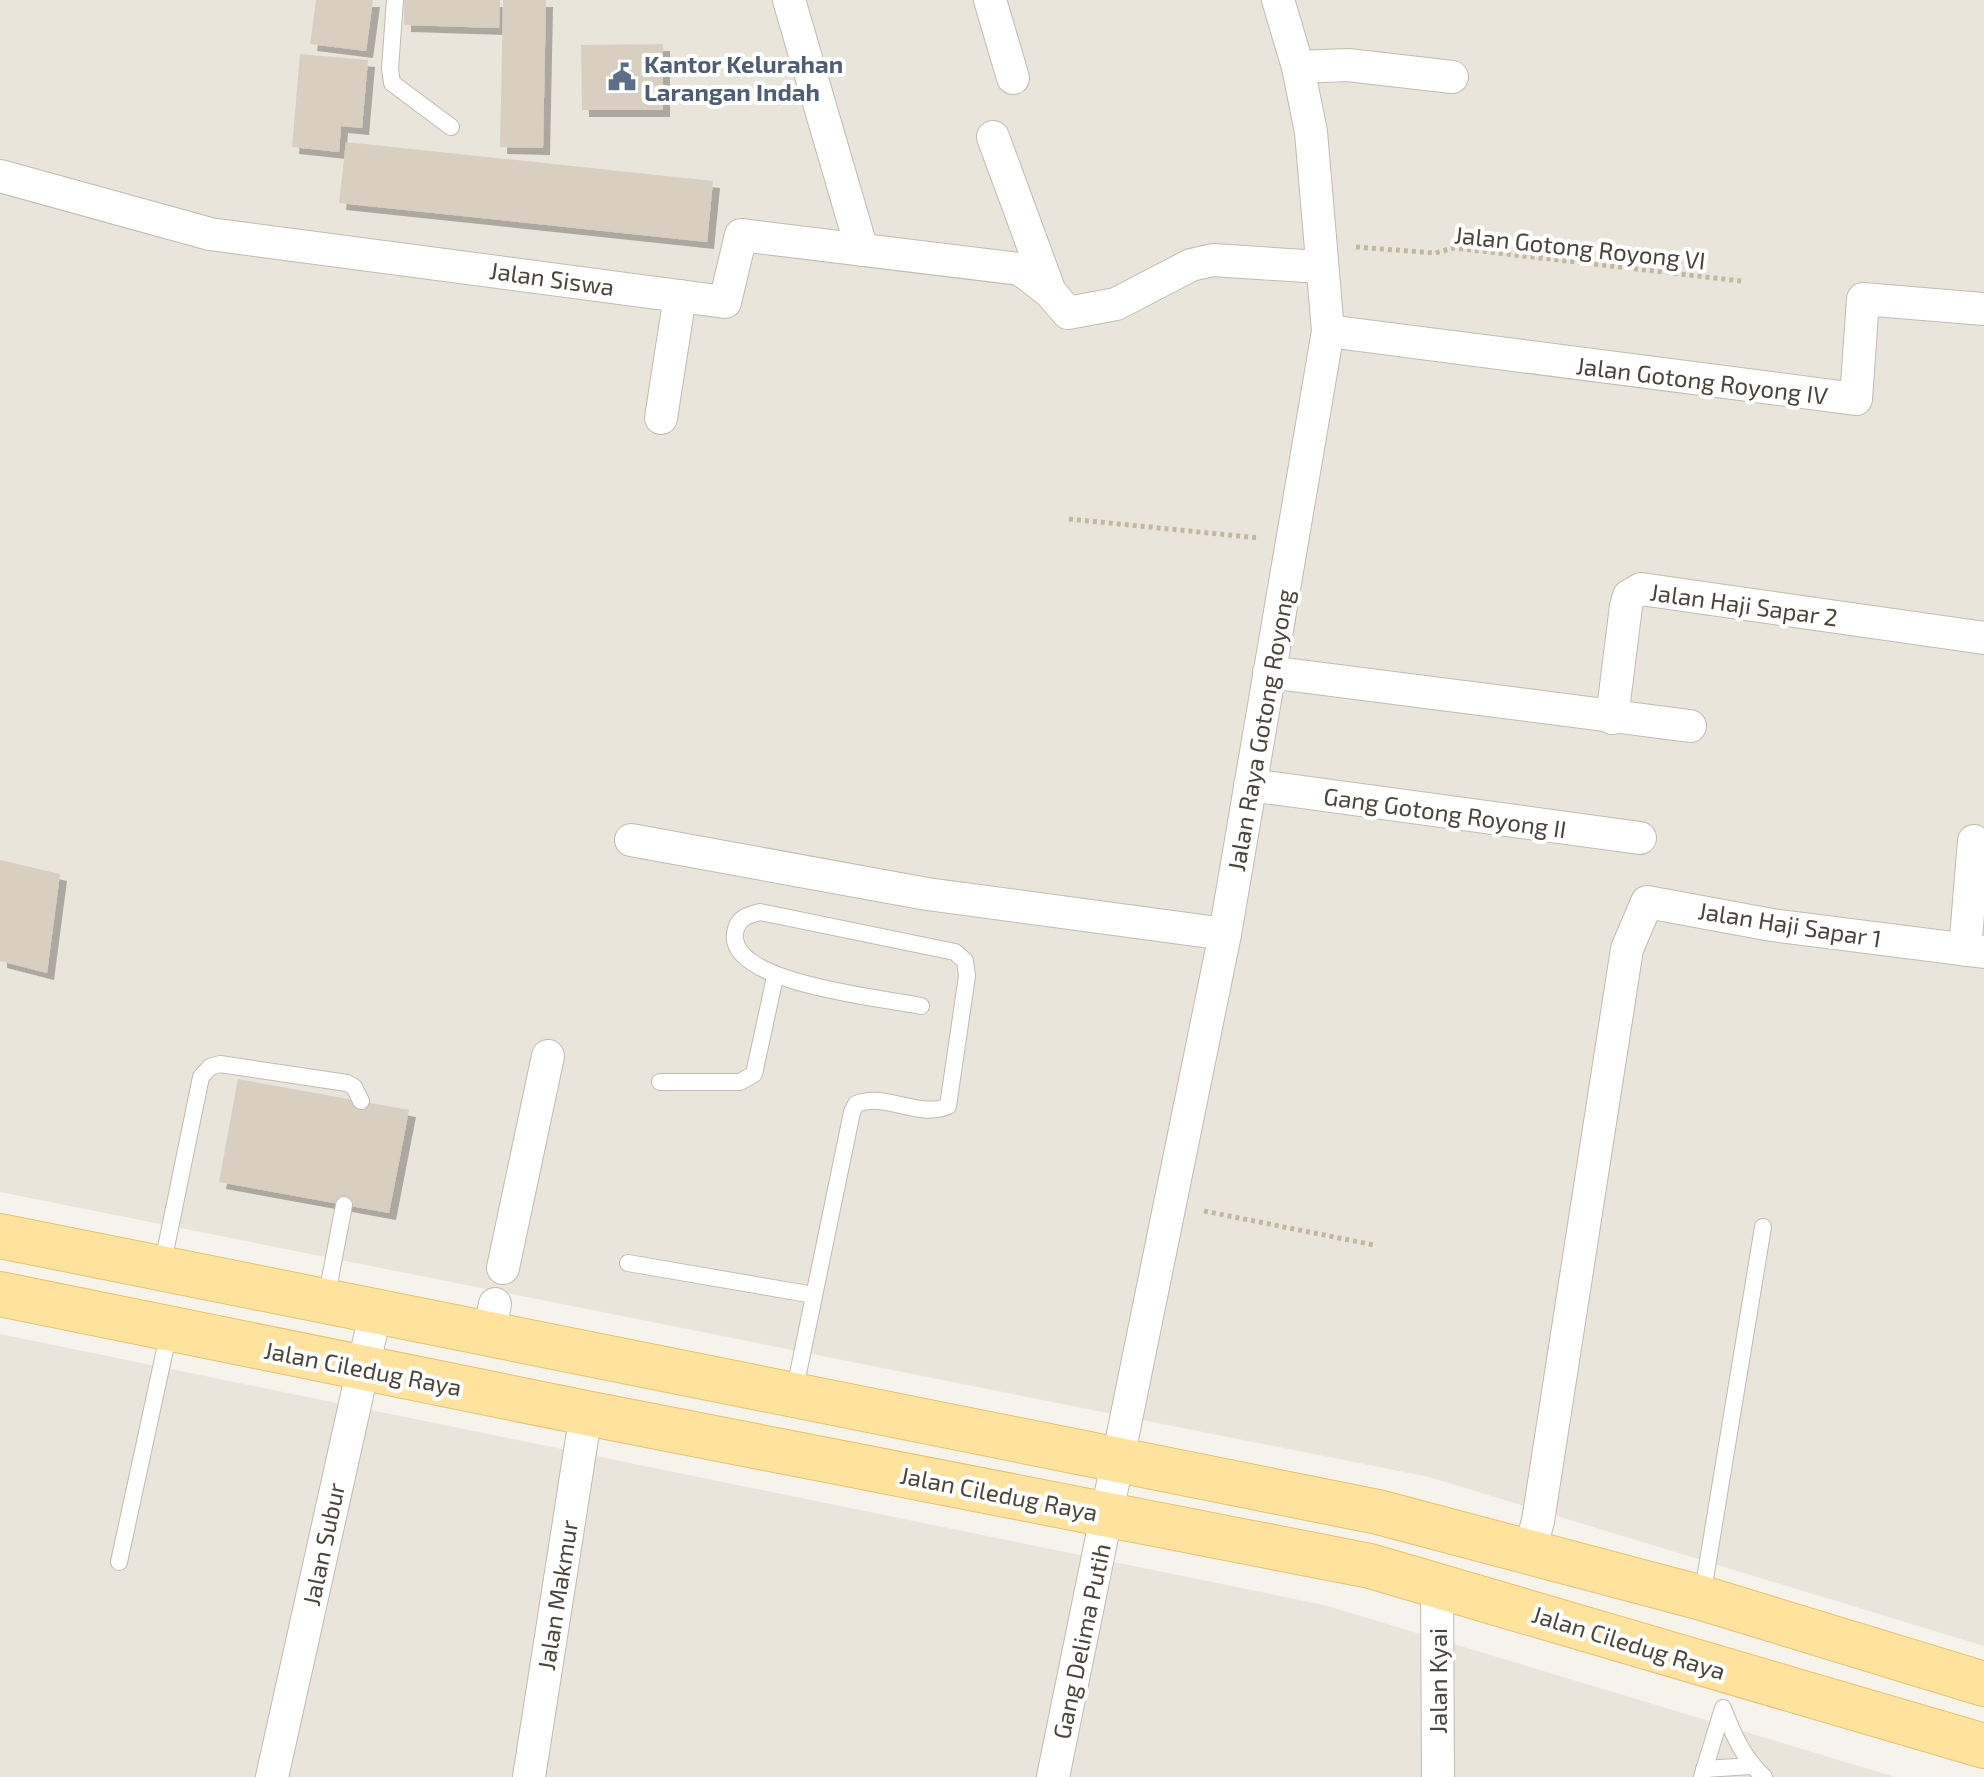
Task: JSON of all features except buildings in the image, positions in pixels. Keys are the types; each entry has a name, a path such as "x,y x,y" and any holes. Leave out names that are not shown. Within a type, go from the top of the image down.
{"main road":[{"path":"0,1236 376,1310 492,1319 794,1393 1378,1512 1702,1598 1984,1684"},
{"path":"160,1328 162,1268"},
{"name":"Jalan Ciledug Raya","path":"0,1294 586,1413 1370,1566 1437,1585 1725,1690 1984,1746"},
{"path":"313,1358 326,1300"}],"street":[{"path":"789,0 862,250"},
{"path":"990,0 1013,78"},
{"name":"Jalan Raya Gotong Royong","path":"1120,1458 1225,934 1328,331 1311,132 1298,67 1278,0"},
{"path":"1298,67 1348,65 1452,77"},
{"path":"993,137 1050,292"},
{"name":"Jalan Siswa","path":"0,176 210,234 725,302 741,235 1020,269 1050,292 1068,313 1116,304 1191,265 1213,260 1320,256"},
{"path":"661,418 680,296"},
{"name":"Jalan Gotong Royong IV","path":"1328,331 1856,399 1863,299 1984,309"},
{"name":"Jalan Haji Sapar 2","path":"1612,718 1626,606 1629,596 1641,589 1984,638"},
{"path":"1269,672 1690,726"},
{"name":"Gang Gotong Royong II","path":"1250,785 1640,838"},
{"path":"631,840 927,894 1225,934"},
{"path":"1974,841 1974,951"},
{"name":"Jalan Haji Sapar 1","path":"1529,1554 1538,1521 1627,949 1647,902 1772,925 1974,951"},
{"path":"503,1268 548,1056"},
{"name":"Jalan Subur","path":"272,1777 376,1310"},
{"name":"Jalan Makmur","path":"529,1777 586,1413"},
{"name":"Gang Delima Putih","path":"1053,1777 1120,1458"},
{"name":"Jalan Kyai","path":"1437,1585 1438,1777"}],"lane":[{"path":"395,0 390,68 392,83 451,127"},
{"path":"794,1393 852,1112 856,1104 867,1099 936,1111 948,1106 967,976 965,961 955,952 760,912 746,916 736,926 734,942 739,955 775,977 921,1006"},
{"path":"660,1082 748,1079 754,1074 775,977"},
{"path":"162,1268 201,1077 210,1067 220,1064 347,1083 354,1087 361,1101"},
{"path":"326,1300 344,1205"},
{"path":"1702,1598 1763,1227"},
{"path":"628,1263 814,1295"},
{"path":"119,1562 160,1328"},
{"path":"1725,1690 1736,1740 1758,1772"},
{"path":"1725,1690 1703,1773 1758,1772"}],"path":[{"name":"Jalan Gotong Royong VI","path":"1320,256 1435,253 1454,248 1741,281"},
{"path":"1069,519 1210,531 1292,543"},
{"path":"1171,1205 1374,1245"}],"shaded area":[{"path":"0,0 1984,0 1984,1646 1429,1477 0,1192"},
{"path":"0,1334 1324,1605 1895,1777 0,1777"}],"place":[{"name":"Kantor Kelurahan Larangan Indah","path":"622,77"}]}
